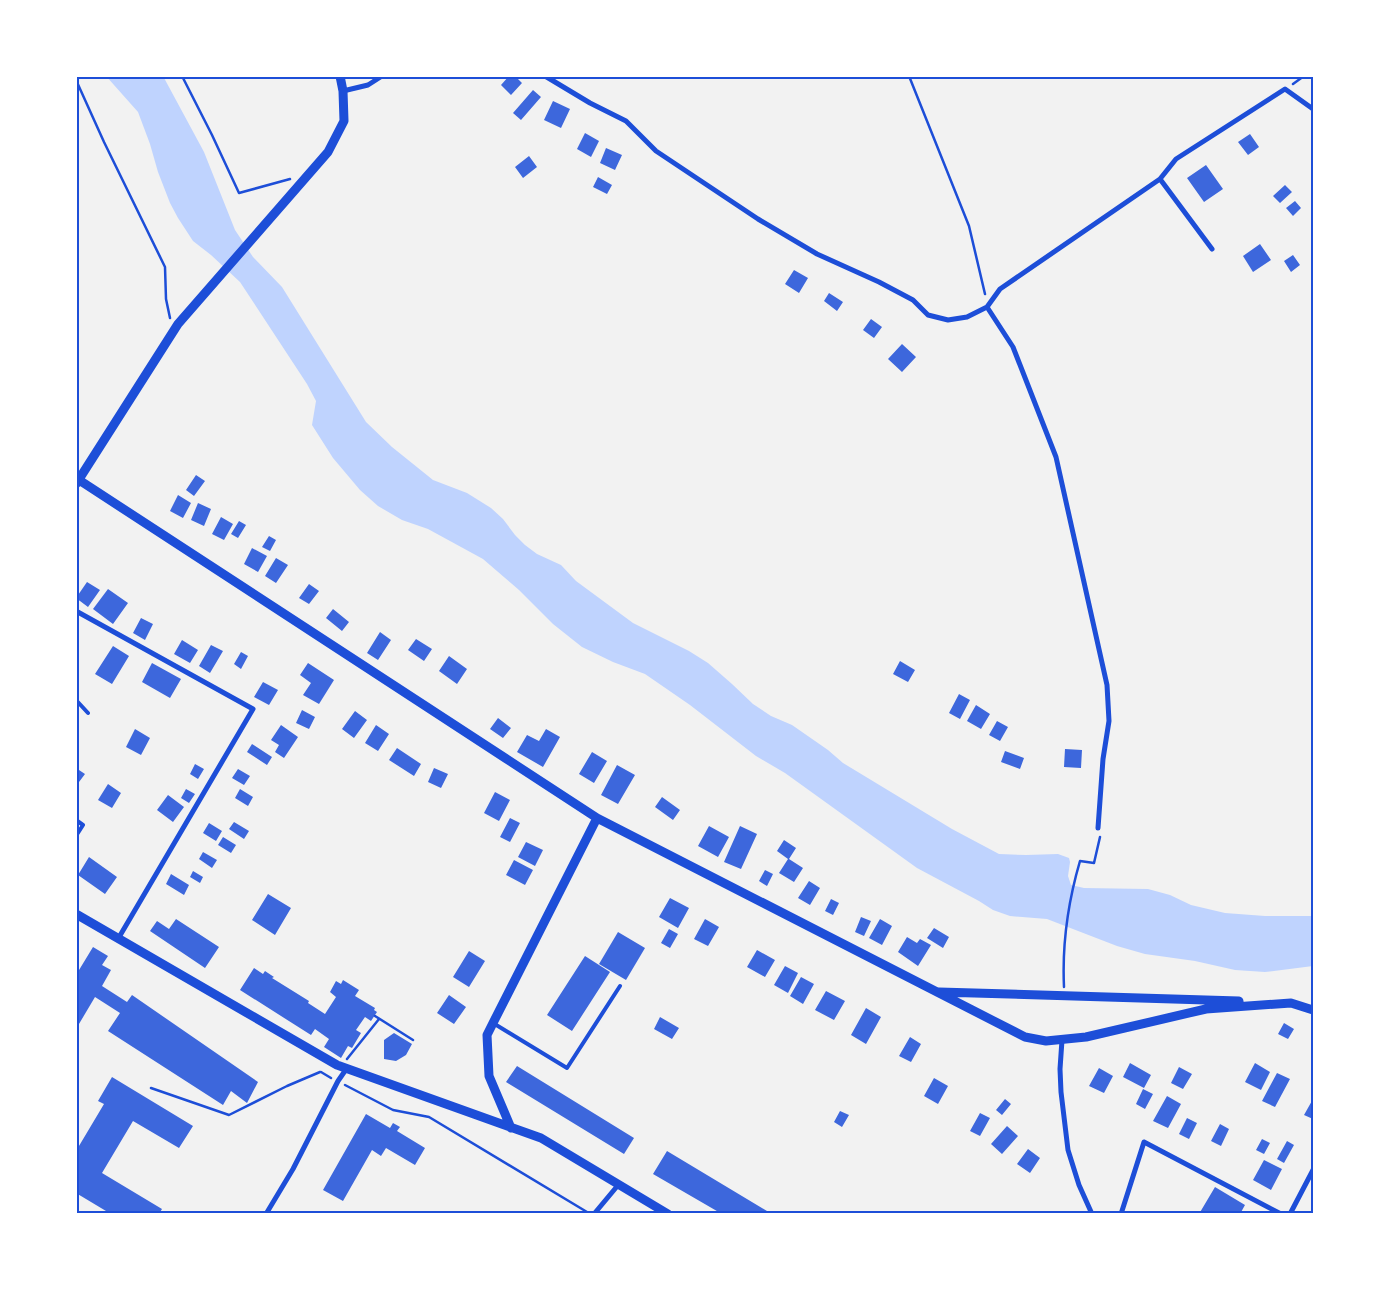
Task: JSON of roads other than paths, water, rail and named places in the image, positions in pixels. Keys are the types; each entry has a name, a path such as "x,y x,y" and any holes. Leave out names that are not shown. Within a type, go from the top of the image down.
{"street":[{"path":"340,76 343,91 344,121 328,152 176,328 77,480 597,818 1025,1037 1046,1041 1086,1037 1206,1009 1291,1003"},
{"path":"343,91 368,85 382,76"},
{"path":"546,76 590,103 626,121 656,151 758,219 817,254 879,282 913,300 928,315 948,320 967,317 987,308 1000,289 1160,178 1176,159 1285,89 1313,110"},
{"path":"1160,178 1212,249"},
{"path":"987,308 1013,347 1056,457 1107,685 1109,721 1103,759 1098,828"},
{"path":"76,611 253,709 118,939"},
{"path":"512,1128 488,1076 487,1035 597,818"},
{"path":"76,914 338,1065 541,1138 668,1214"},
{"path":"937,992 1291,1003 1313,1010"},
{"path":"1062,1040 1060,1069 1068,1150 1079,1185 1092,1214"},
{"path":"266,1214 293,1169 338,1081 347,1068"},
{"path":"1121,1214 1144,1142 1281,1214"},
{"path":"1290,1214 1313,1170"},
{"path":"592,1214 619,1184"}],"lane":[{"path":"76,700 88,713"},
{"path":"76,820 83,825 76,836"},
{"path":"492,1023 568,1068 620,986"}],"water":[{"path":"106,76 163,76 204,152 235,230 253,257 282,287 366,422 392,447 433,480 467,493 491,508 525,545 537,554 561,565 576,581 633,623 689,651 708,663 753,704 771,716 792,725 843,763 952,829 999,854 1058,854 1069,858 1068,876 1071,885 1084,888 1148,889 1170,895 1191,905 1225,913 1265,916 1313,916 1313,966 1265,972 1235,970 1195,961 1145,954 1117,946 1047,919 1010,916 993,910 917,868 785,773 756,756 690,705 645,674 613,662 582,647 553,624 519,590 483,559 428,529 402,520 378,506 360,490 333,458 312,425 316,401 307,384 240,282 193,241 178,218 158,172 138,112"}]}
